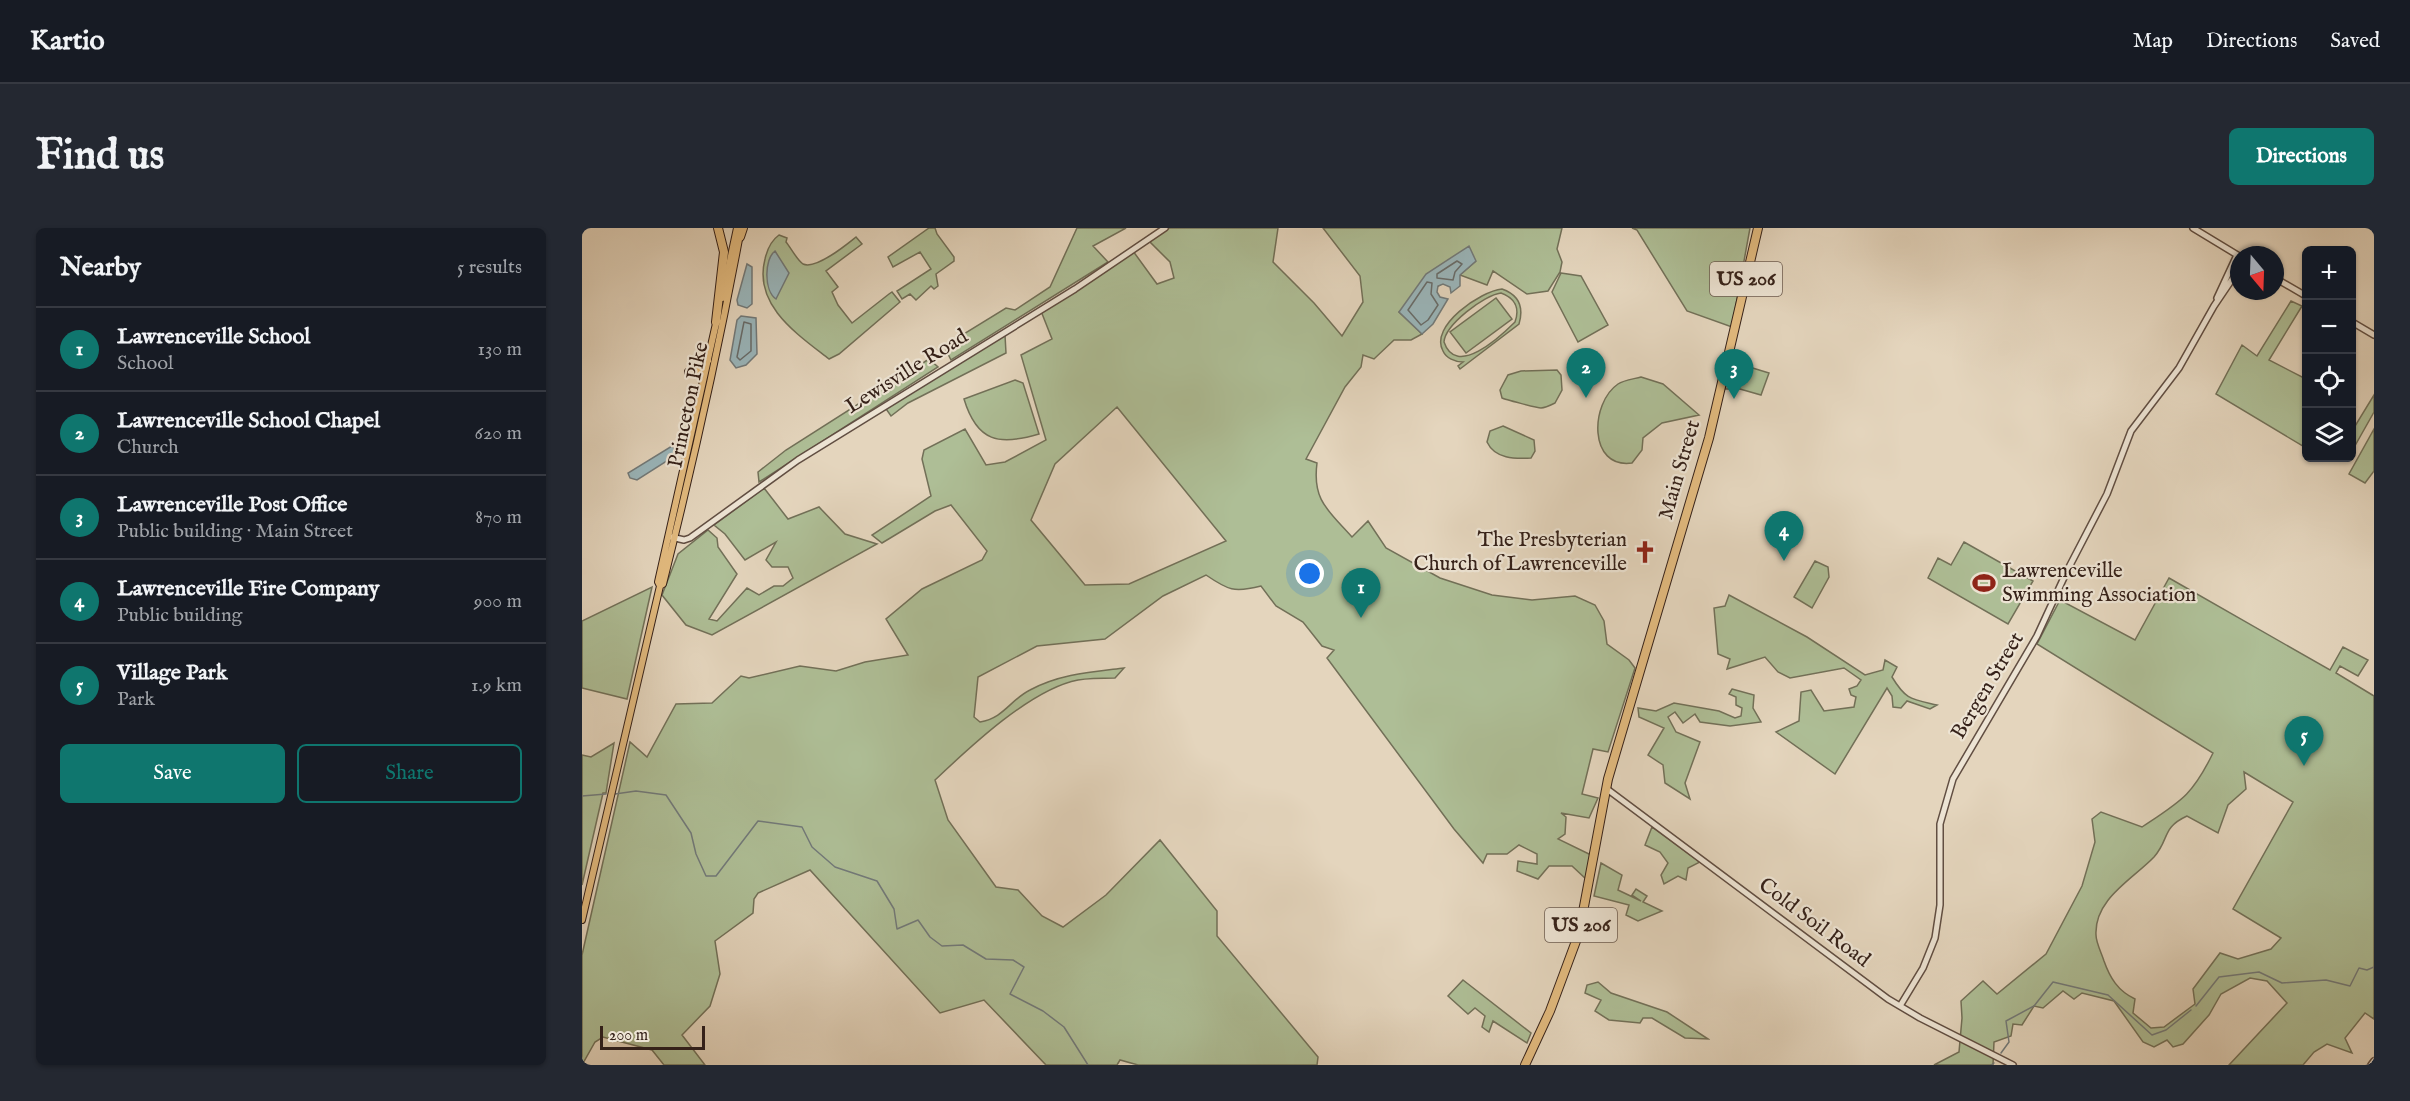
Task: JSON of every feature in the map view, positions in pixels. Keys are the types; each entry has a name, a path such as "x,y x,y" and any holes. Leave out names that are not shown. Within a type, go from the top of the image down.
{"highway":[{"path":"716,322 724,252 718,228"},
{"path":"740,228 740,237"},
{"name":"Main Street","path":"1607,789 1709,438 1758,228"},
{"name":"US 206","path":"1525,1065 1550,1011 1579,933 1607,789"}],"main road":[{"name":"Princeton Pike","path":"660,586 658,582 668,536 716,322 740,228"},
{"name":"Princeton Pike","path":"582,920 660,586 663,584 676,539 710,393 740,237"},
{"path":"688,372 698,371 708,361"}],"street":[{"name":"Lewisville Road","path":"676,539 690,538 798,460 1075,289 1165,228"},
{"path":"2193,228 2230,251"},
{"name":"Bergen Street","path":"2214,306 2230,273"},
{"name":"Bergen Street","path":"1900,1006 1923,968 1935,938 1940,905 1940,824 1953,779 2037,636 2066,573 2108,494 2131,431 2179,368 2230,281"},
{"path":"2284,283 2302,293"},
{"path":"2356,324 2374,335"},
{"path":"668,536 676,539"},
{"name":"Cold Soil Road","path":"1607,789 1900,1006 2013,1065"},
{"path":"2371,1065 2374,1061"}],"green space":[{"path":"929,228 935,228 954,257 954,261 936,274 938,286 934,289 931,286 916,300 910,294 902,299 897,291 931,269 920,252 893,267 888,257"},
{"path":"1077,228 1126,228 1093,246 1108,262 951,360 946,350 962,335 1006,308 1015,310 1050,287"},
{"path":"1165,228 1278,228 1273,262 1314,303 1342,336 1363,302 1360,276 1323,228 1562,228 1557,249 1562,262 1560,272 1548,291 1527,294 1493,271 1487,285 1460,275 1476,261 1399,312 1422,334 1411,340 1394,340 1374,359 1363,355 1361,367 1345,387 1306,459 1317,463 1317,487 1320,496 1330,512 1352,537 1368,521 1386,548 1440,578 1492,595 1532,600 1575,596 1595,605 1604,621 1607,644 1629,660 1635,668 1608,752 1593,749 1582,794 1598,798 1589,818 1561,813 1566,817 1565,834 1558,839 1591,855 1586,879 1572,866 1549,866 1538,879 1517,871 1518,861 1537,864 1537,854 1519,845 1507,854 1487,854 1483,863 1454,829 1327,658 1334,650 1322,646 1303,622 1276,606 1261,586 1232,589 1206,575 1163,596 1105,639 1037,646 978,677 974,717 980,722 995,717 1023,694 1053,680 1076,674 1124,668 1115,678 1078,680 1041,695 1002,721 935,780 948,820 996,887 1018,890 1042,916 1063,927 1106,895 1160,840 1217,911 1217,936 1318,1057 1317,1065 1138,1065 1120,1060 1117,1065 1046,1065 984,1000 940,1013 810,870 758,893 754,899 753,913 715,941 720,974 710,1006 682,1035 705,1065 664,1065 652,1050 603,1037 595,1042 582,1065 582,955 630,742 647,757 676,704 712,703 741,676 749,678 800,666 836,671 865,662 908,655 886,619 922,589 982,560 987,551 951,505 935,511 882,543 872,535 931,496 922,459 924,450 965,429 986,465 1005,462 1046,440 1021,355 1052,339 1041,311 1133,251 1157,284 1174,278 1170,262 1148,240","holes":["1117,407 1226,541 1129,584 1085,585 1031,520 1055,464"]},
{"path":"1632,228 1750,228 1732,327 1687,311 1637,230"},
{"path":"779,235 787,238 786,242 803,264 809,265 831,256 856,237 862,244 826,271 838,287 832,292 838,305 852,323 892,292 900,302 839,354 829,359 780,317 765,291 763,275 765,259 770,246"},
{"path":"1561,273 1581,276 1608,325 1578,342 1552,292"},
{"path":"1502,289 1516,298 1521,312 1519,324 1460,369 1458,366 1463,362 1451,359 1443,351 1441,341 1443,331 1459,311 1493,291","holes":["1501,293 1515,304 1517,312 1515,322 1499,337 1478,351 1458,356 1450,352 1444,342 1451,327 1466,312 1485,299"]},
{"path":"1496,298 1512,319 1466,353 1450,332"},
{"path":"2291,301 2302,306 2269,360 2302,377 2302,446 2216,394 2242,345 2257,356"},
{"path":"1005,335 1006,353 908,403 891,416 884,406"},
{"path":"929,359 938,367 759,482 758,472 786,450"},
{"path":"1733,362 1769,373 1761,395 1740,389 1725,389"},
{"path":"1557,370 1561,375 1562,390 1555,403 1541,408 1502,398 1500,390 1508,375 1521,371"},
{"path":"1641,377 1663,384 1699,415 1662,423 1643,438 1642,450 1632,463 1618,462 1607,456 1601,446 1598,433 1602,405 1618,384"},
{"path":"1015,380 1023,383 1039,434 1012,440 991,437 976,424 964,399"},
{"path":"2374,395 2374,412 2356,444 2356,424"},
{"path":"1503,426 1534,440 1535,451 1531,458 1506,457 1491,448 1487,442 1490,431"},
{"path":"2374,429 2374,471 2365,483 2349,474"},
{"path":"764,488 788,519 819,507 845,534 877,544 712,635 686,625 662,595 678,554 708,530 717,538 718,547 737,574 709,619 717,621 747,588 759,595 774,586 783,586 793,578 788,567 772,567 766,560 776,542 745,560 725,534 714,525"},
{"name":"Lawrenceville Swimming Association","path":"1964,542 2033,581 2008,624 1928,578 1938,558 1951,565"},
{"path":"1815,561 1828,567 1829,577 1812,608 1794,597"},
{"path":"2169,578 2330,670 2343,647 2368,660 2358,676 2340,666 2336,673 2374,696 2374,1019 2365,1013 2345,1038 2352,1053 2327,1044 2314,1052 2303,1065 2229,1065 2287,1003 2267,981 2250,978 2221,994 2209,1015 2183,1044 2173,1047 2167,1040 2154,1047 2143,1042 2114,1001 2082,993 2074,999 2063,991 2043,1008 2034,1006 2022,1025 2013,1024 2011,1036 1994,1042 1993,1065 1934,1065 1959,1052 1961,1001 1983,981 1997,994 2046,954 2082,886 2095,842 2092,819 2101,812 2142,827 2167,811 2192,788 2213,753 2037,644 2060,600 2135,640","holes":["2244,772 2293,802 2233,909 2281,938 2271,949 2238,959 2220,953 2193,989 2195,1004 2164,1027 2151,1028 2133,1013 2135,999 2119,988 2106,967 2096,938 2097,922 2101,911 2116,891 2154,857 2169,830 2179,820 2187,816 2218,833 2228,805 2246,789"]},
{"path":"652,587 627,699 582,688 582,621"},
{"path":"1729,595 1807,637 1865,675 1883,670 1885,660 1897,667 1892,677 1901,690 1915,700 1937,705 1930,709 1907,701 1901,708 1893,707 1892,696 1887,688 1835,774 1776,732 1799,721 1801,692 1811,690 1824,711 1854,707 1856,697 1851,695 1849,689 1857,686 1861,680 1844,668 1790,678 1778,672 1765,657 1727,669 1730,659 1718,654 1714,608 1725,606"},
{"path":"1732,689 1754,695 1753,708 1761,722 1730,726 1700,722 1695,714 1683,723 1675,712 1668,717 1676,732 1700,742 1685,783 1690,799 1665,783 1663,765 1648,755 1664,728 1639,717 1638,708 1656,711 1674,703 1719,711 1735,718 1741,716 1742,708 1736,705 1736,697 1729,694"},
{"path":"614,743 606,793 603,793 582,885 582,755 591,757"},
{"path":"1652,827 1700,862 1688,868 1686,880 1678,876 1664,884 1661,875 1668,863 1660,852 1645,845"},
{"path":"1601,863 1622,875 1618,890 1641,901 1632,895 1636,889 1647,896 1643,902 1662,911 1638,921 1626,915 1629,905 1594,896"},
{"path":"1463,980 1531,1033 1527,1043 1493,1021 1489,1032 1482,1027 1485,1016 1475,1008 1468,1014 1448,996"},
{"path":"1598,982 1611,993 1667,1012 1708,1039 1685,1038 1652,1018 1643,1018 1640,1023 1609,1020 1595,1011 1601,1000 1585,993 1587,985"}],"water":[{"path":"1469,246 1476,261 1460,275 1460,286 1451,293 1450,287 1443,284 1438,286 1437,292 1440,297 1448,299 1433,324 1422,334 1399,312 1426,274"},
{"path":"775,251 789,273 776,299 769,289 767,275 771,255"},
{"path":"747,264 752,267 752,304 747,308 738,305 737,300"},
{"path":"741,316 756,318 757,354 746,365 736,368 730,360 737,320"},
{"path":"672,446 676,451 670,459 637,480 630,478 628,473"}],"waterway":[{"path":"615,794 636,791 666,795 691,833 696,854 706,876 716,876 758,821 802,827 812,847 835,867 877,881 894,909 897,929 918,920 930,937 942,946 963,945 986,959 1013,960 1024,967 1010,994 1043,1011 1064,1027 1088,1065"},
{"path":"582,796 606,794"},
{"path":"2196,1006 2219,977 2259,972 2282,983 2326,980 2350,986 2359,968 2367,970 2374,967"},
{"path":"2001,1053 2009,1042 2006,1021 2034,1006 2053,982 2108,995 2152,1035 2166,1030 2191,1010"}],"place":[{"name":"Lawrenceville School Chapel","path":"1586,398"},
{"name":"Lawrenceville Post Office","path":"1734,399"},
{"name":"The Presbyterian Church of Lawrenceville","path":"1645,552"},
{"name":"Lawrenceville Fire Company","path":"1784,561"},
{"name":"Lawrenceville Swimming Association","path":"1984,583"},
{"name":"Lawrenceville School","path":"1361,618"},
{"name":"Village Park","path":"2304,766"}]}
